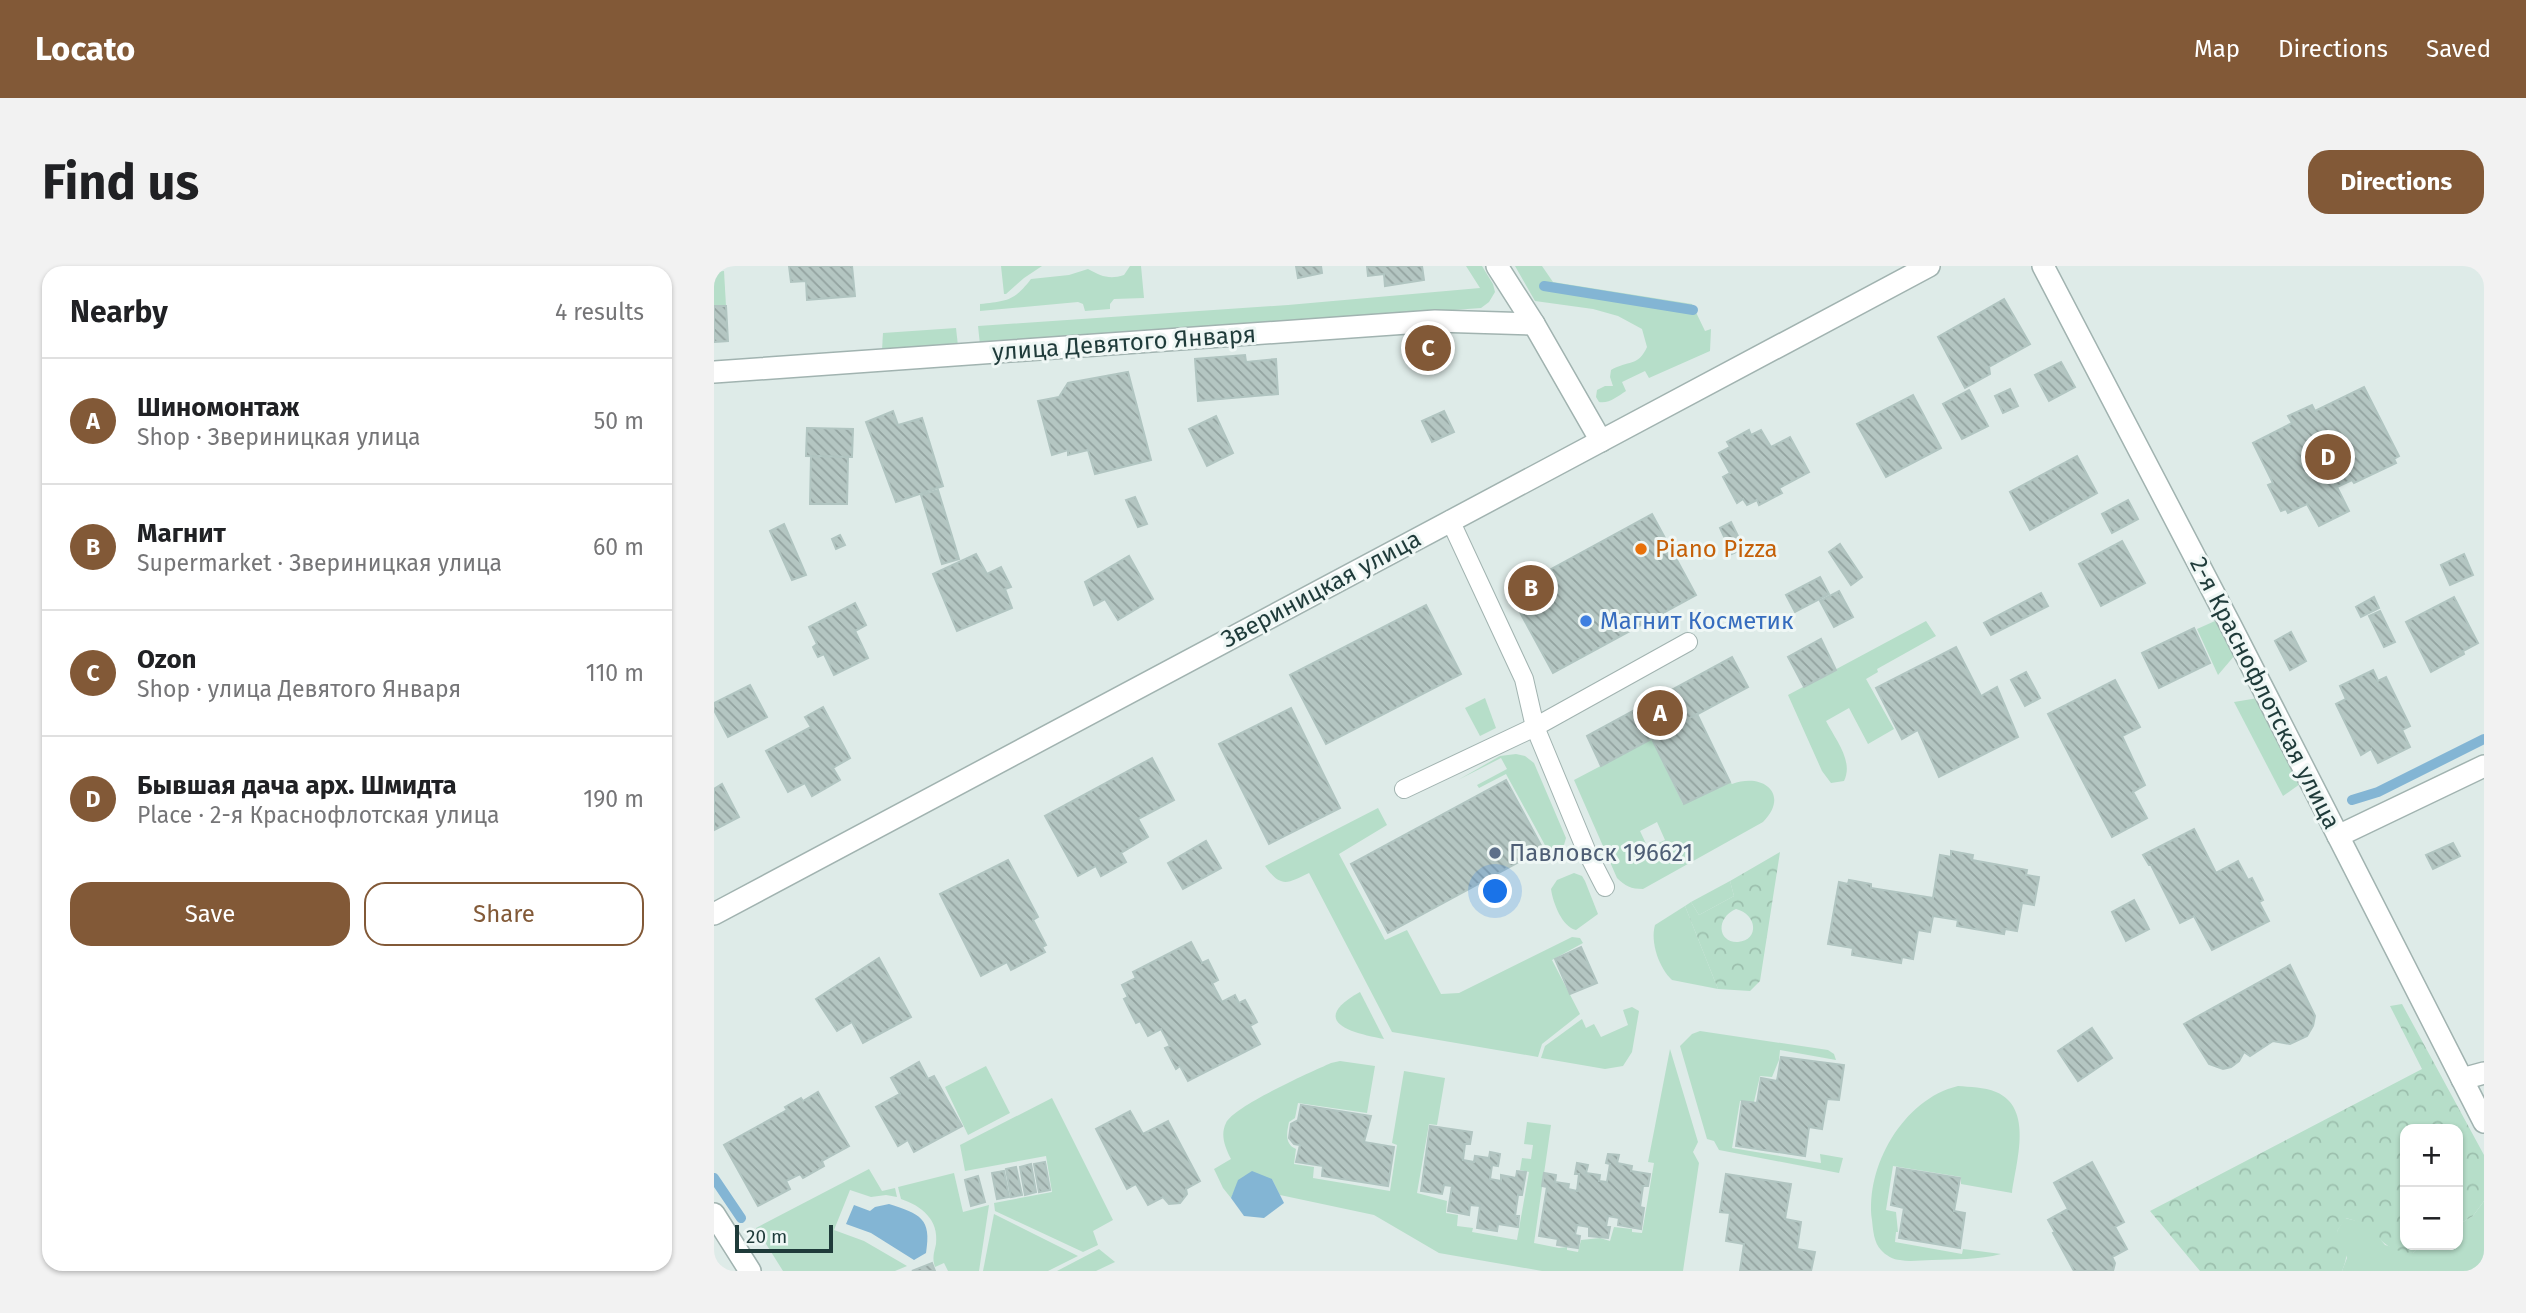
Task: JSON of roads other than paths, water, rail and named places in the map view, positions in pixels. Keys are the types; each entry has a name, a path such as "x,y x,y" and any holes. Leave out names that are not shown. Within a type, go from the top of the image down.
{"street":[{"path":"1497,266 1534,324 1601,441"},
{"name":"Звериницкая улица","path":"714,914 1929,266"},
{"name":"2-я Краснофлотская улица","path":"2043,266 2484,1122"},
{"name":"улица Девятого Января","path":"714,372 1435,321 1534,324"},
{"path":"2338,836 2484,766"},
{"path":"2462,1079 2484,1073"},
{"path":"714,1214 750,1271"}],"lane":[{"path":"1450,520 1524,679 1535,727 1586,850 1605,887"},
{"path":"1404,789 1535,727 1688,642"}],"water":[{"path":"1252,1171 1272,1179 1284,1203 1264,1218 1244,1216 1231,1198 1238,1180"},
{"path":"889,1204 909,1211 921,1219 927,1232 926,1253 914,1260 871,1233 846,1224 854,1205 870,1211"}],"waterway":[{"path":"1544,286 1693,310"},
{"path":"2352,800 2378,792 2484,739"},
{"path":"714,1178 741,1218"}],"place":[{"name":"Ozon","path":"1428,348"},
{"name":"Бывшая дача арх. Шмидта","path":"2328,457"},
{"name":"Piano Pizza","path":"1641,549"},
{"name":"Магнит","path":"1531,588"},
{"name":"Магнит Косметик","path":"1586,621"},
{"name":"Шиномонтаж","path":"1660,713"},
{"name":"Павловск 196621","path":"1495,853"}]}
